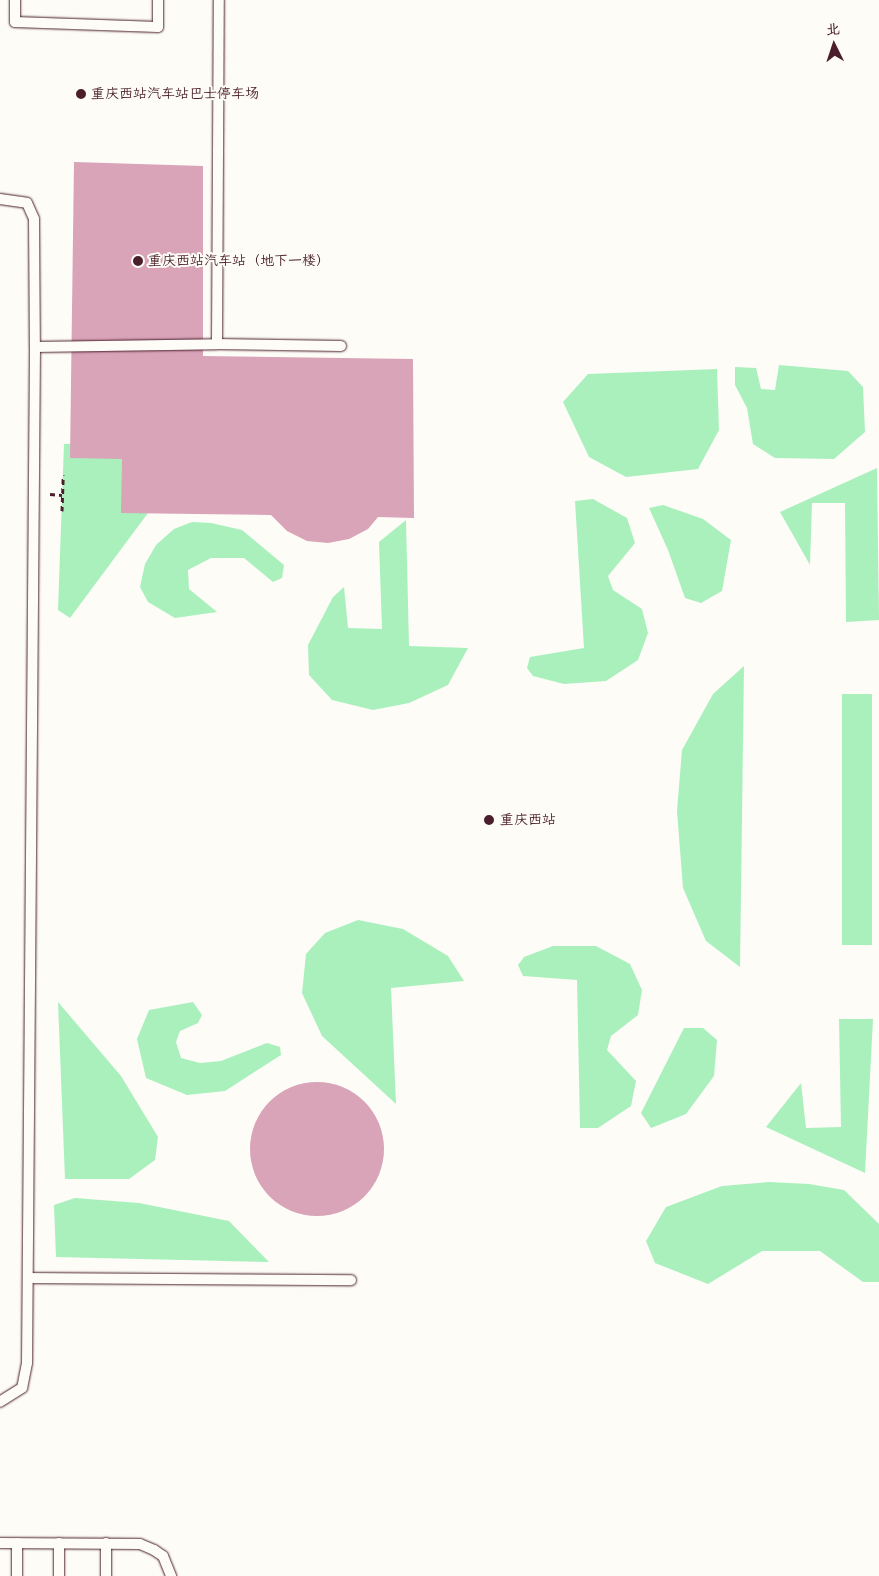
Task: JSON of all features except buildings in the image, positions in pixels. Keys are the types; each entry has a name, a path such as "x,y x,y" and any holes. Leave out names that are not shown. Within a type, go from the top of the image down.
{"lane":[{"path":"15,0 15,22 158,27 158,0"},
{"path":"217,344 219,0"},
{"path":"0,199 27,203 34,219 35,347 27,1363 22,1388 0,1402"},
{"path":"35,347 217,344 340,346"},
{"path":"29,1278 351,1280"},
{"path":"0,1543 140,1544 164,1556 171,1576"},
{"path":"17,1543 17,1576"},
{"path":"59,1543 59,1576"},
{"path":"106,1543 106,1576"}],"path":[{"path":"62,511 63,475"}],"green space":[{"path":"779,365 848,371 863,387 865,432 834,459 775,458 753,444 747,408 735,385 735,367 756,368 761,389 775,390"},
{"path":"717,369 719,430 698,469 626,477 589,457 563,402 588,374"},
{"path":"111,442 171,482 70,618 58,610 64,444"},
{"path":"877,468 879,620 846,622 845,503 812,503 810,565 780,512"},
{"path":"593,499 627,518 635,543 608,576 613,590 642,609 648,633 638,660 606,681 564,684 533,676 527,668 530,657 584,648 575,501"},
{"path":"663,505 703,519 731,540 722,591 701,603 685,598 668,550 649,508"},
{"path":"406,520 409,646 468,648 448,685 409,703 373,710 332,700 309,675 308,645 333,597 344,587 348,628 382,629 379,542"},
{"path":"192,522 211,523 242,530 284,565 282,578 273,582 244,558 211,558 188,570 189,589 217,612 175,618 148,602 140,587 145,564 156,545 174,529"},
{"path":"744,666 740,967 706,941 683,888 677,811 682,750 713,694"},
{"path":"842,694 872,694 872,945 842,945"},
{"path":"358,920 403,929 448,956 464,981 391,988 396,1104 322,1036 302,993 306,954 325,933"},
{"path":"553,946 596,946 630,964 642,990 638,1015 611,1036 607,1050 636,1081 631,1106 598,1128 580,1128 577,980 523,976 518,965 524,957"},
{"path":"58,1002 121,1076 158,1137 155,1160 129,1179 65,1179"},
{"path":"193,1002 202,1015 198,1023 180,1031 176,1042 181,1058 200,1063 221,1061 267,1043 280,1047 281,1055 225,1091 187,1095 146,1078 137,1039 149,1010"},
{"path":"839,1019 873,1019 865,1173 766,1127 801,1083 806,1128 841,1127"},
{"path":"684,1028 703,1028 717,1040 714,1076 686,1114 651,1128 641,1113"},
{"path":"769,1182 809,1184 844,1190 879,1224 879,1282 863,1282 820,1251 762,1251 708,1284 655,1263 646,1241 666,1207 722,1186"},
{"path":"75,1198 139,1203 229,1221 269,1262 56,1257 54,1205"}],"place":[{"name":"重庆西站汽车站巴士停车场","path":"81,94"},
{"name":"重庆西站汽车站（地下一楼）","path":"138,261"},
{"name":"重庆西站","path":"489,820"}]}
